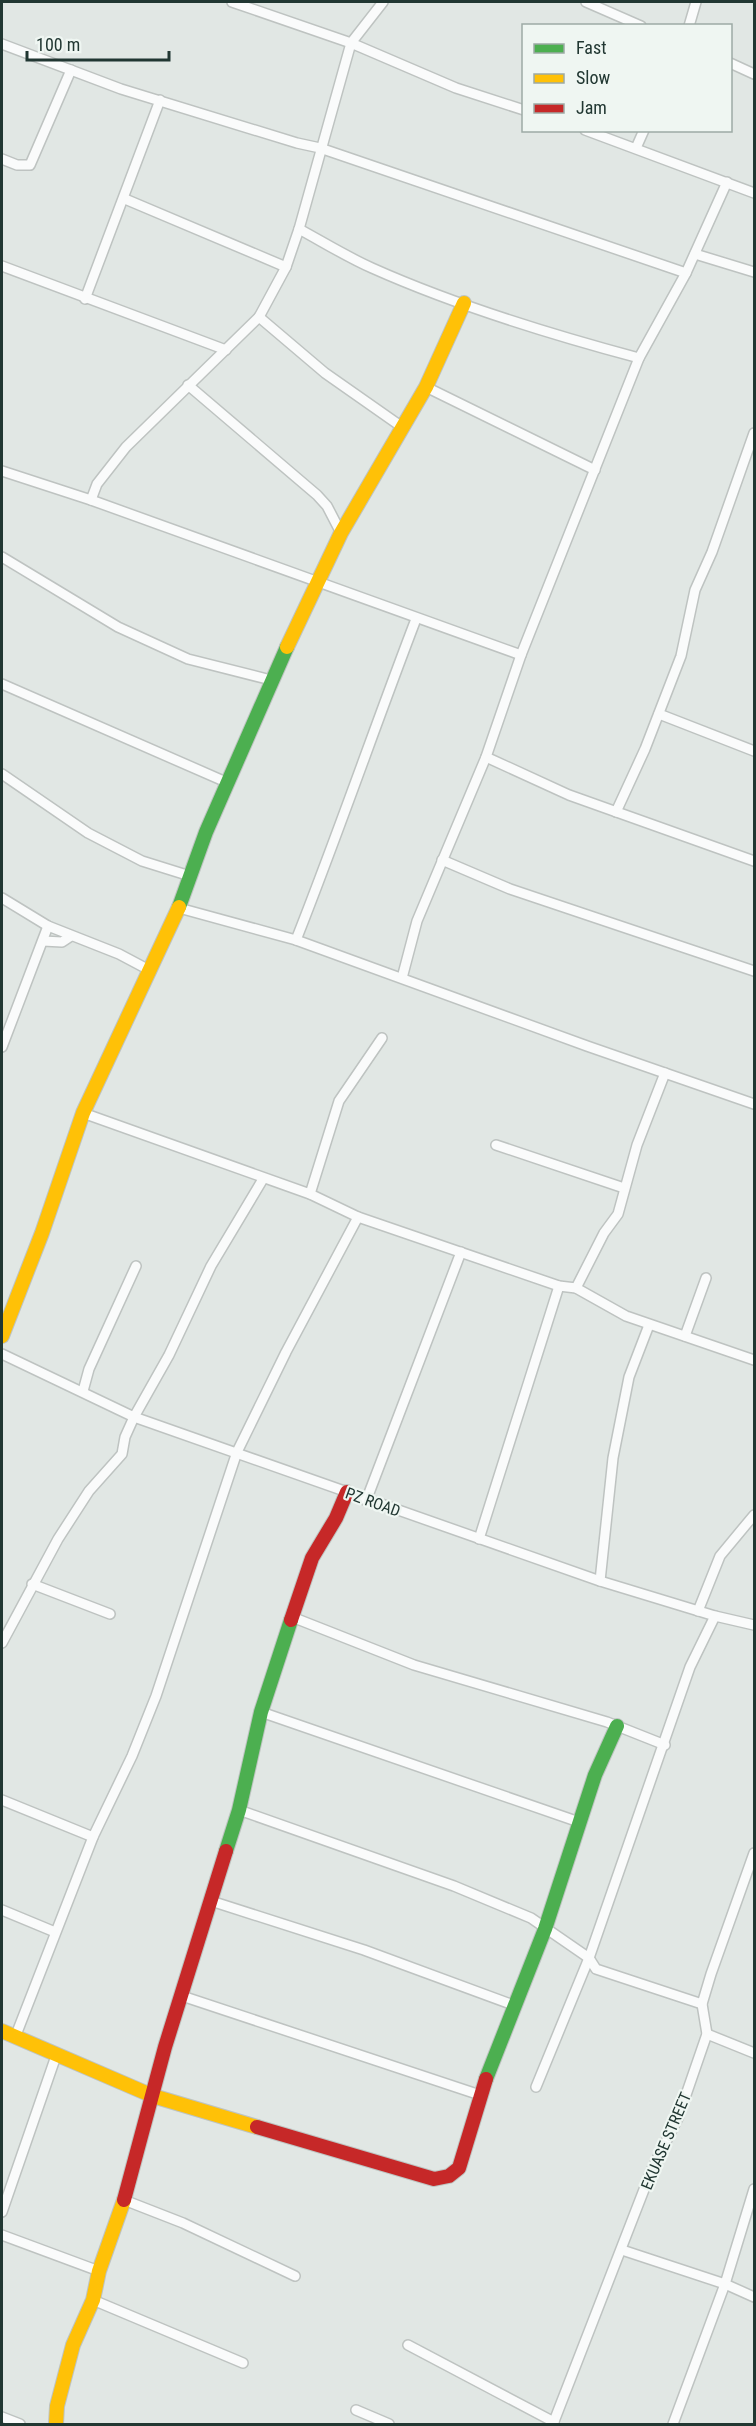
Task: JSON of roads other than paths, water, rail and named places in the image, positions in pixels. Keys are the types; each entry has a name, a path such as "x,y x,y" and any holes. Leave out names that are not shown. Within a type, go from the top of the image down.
{"street":[{"path":"232,2 351,43 456,88 522,109"},
{"path":"91,500 97,484 126,447 259,316 286,267 299,229 351,43 383,2"},
{"path":"586,2 636,24"},
{"path":"690,24 696,2"},
{"path":"2,44 160,100 297,144 320,148 686,273"},
{"path":"732,64 754,74"},
{"path":"2,159 17,165 30,165 72,70"},
{"path":"85,299 125,199 160,100"},
{"path":"591,132 754,193"},
{"path":"636,148 643,132"},
{"path":"402,978 417,921 486,756 521,656 639,358 686,273 727,182"},
{"path":"125,199 286,267"},
{"path":"299,229 372,268 464,303 565,338 639,358"},
{"path":"695,254 754,272"},
{"path":"2,266 226,350"},
{"path":"2,1336 42,1233 83,1113 179,908 226,782 271,680 341,533 426,387 464,303"},
{"path":"259,316 325,373 402,427"},
{"path":"188,385 317,495 327,506 341,533"},
{"path":"426,387 595,470"},
{"path":"616,812 659,714 681,656 695,590 712,552 754,433"},
{"path":"2,471 91,500 521,656"},
{"path":"2,557 118,627 188,659 271,680"},
{"path":"296,940 328,863 359,770 416,619"},
{"path":"2,684 226,782"},
{"path":"659,714 754,751"},
{"path":"486,756 537,782 754,861"},
{"path":"2,774 88,833 142,861 190,876"},
{"path":"442,860 510,889 754,971"},
{"path":"2,898 48,926 119,954 151,971"},
{"path":"179,908 296,940 754,1104"},
{"path":"2,1047 48,926"},
{"path":"43,941 62,942 71,936"},
{"path":"310,1194 339,1101 382,1038"},
{"path":"576,1288 604,1233 618,1214 624,1188 666,1073"},
{"path":"83,1113 310,1194 358,1216 559,1286 576,1288 626,1316 754,1360"},
{"path":"496,1145 624,1188"},
{"path":"2,1643 32,1584 89,1491 122,1454 124,1437 169,1355 211,1266 263,1179"},
{"path":"16,2035 93,1837 132,1756 156,1696 237,1452 291,1342 358,1216"},
{"path":"366,1501 461,1252"},
{"path":"83,1391 89,1369 136,1266"},
{"path":"685,1336 706,1278"},
{"path":"479,1539 559,1286"},
{"path":"600,1581 613,1458 630,1377 649,1325"},
{"path":"2,1367 4,1356"},
{"name":"PZ ROAD","path":"4,1356 83,1391 134,1417 237,1452 366,1501 600,1581 715,1616 754,1625"},
{"path":"56,2424 57,2406 73,2345 93,2300 99,2271 124,2200 165,2047 239,1810 261,1712 312,1558 336,1518 346,1492"},
{"path":"699,1611 720,1556 754,1515"},
{"path":"32,1584 110,1614"},
{"path":"536,2086 589,1958 665,1745 690,1667 715,1616"},
{"path":"292,1617 414,1665 617,1726 665,1745"},
{"path":"261,1712 579,1822"},
{"path":"2,2031 16,2035 56,2056 153,2096 434,2179 449,2176 459,2168 480,2095 545,1929 579,1822 617,1726"},
{"path":"2,1800 93,1837"},
{"path":"239,1810 454,1886 531,1918 589,1958 596,1969 702,2004"},
{"name":"EKUASE STREET","path":"554,2423 652,2169 678,2118 707,2034 702,2004 754,1853"},
{"path":"211,1901 364,1950 516,2006"},
{"path":"2,1910 55,1932"},
{"path":"182,1996 480,2095"},
{"path":"707,2034 754,2053"},
{"path":"2,2212 56,2056"},
{"path":"674,2424 724,2284 754,2189"},
{"path":"124,2200 183,2223 295,2276"},
{"path":"2,2235 99,2271"},
{"path":"622,2250 724,2284 754,2298"},
{"path":"93,2300 243,2363"},
{"path":"408,2345 554,2423"},
{"path":"356,2410 389,2424"},
{"path":"2,2417 20,2424"}]}
